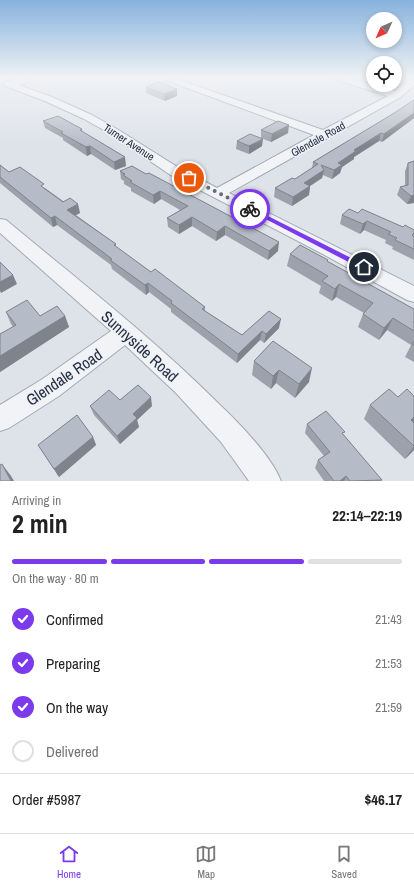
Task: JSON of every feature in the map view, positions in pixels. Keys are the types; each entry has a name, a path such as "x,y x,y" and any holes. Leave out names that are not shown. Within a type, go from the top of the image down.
{"street":[{"name":"Turner Avenue","path":"54,100 112,131 164,165 364,267 414,295"},
{"path":"227,100 325,135"},
{"name":"Glendale Road","path":"218,193 388,100"},
{"name":"Sunnyside Road","path":"3,229 126,332 184,385 230,433 267,481"},
{"name":"Glendale Road","path":"0,419 50,388 126,332"}],"building":[{"path":"414,100 414,113 384,134 381,133 354,150 356,151 338,163 342,165 334,170 321,165 324,170 304,183 310,186 293,197 275,188 292,178 295,179 318,164 313,162"},
{"path":"58,116 82,129 80,130 125,157 114,162 90,146 86,147 43,121"},
{"path":"278,121 289,125 272,134 261,130"},
{"path":"250,134 263,139 249,146 237,141"},
{"path":"414,161 414,195 411,196 400,187 408,185 408,163"},
{"path":"0,165 9,172 20,167 44,184 41,186 63,202 70,198 78,204 67,210 116,244 114,245 151,272 155,269 205,307 202,309 242,335 269,311 281,319 266,334 262,331 238,354 171,303 172,301 148,283 145,285 110,260 112,259 55,216 51,218 0,177"},
{"path":"132,166 146,174 149,173 279,242 269,251 225,226 217,232 192,217 179,225 167,218 188,206 160,191 153,195 130,182 132,181 120,171"},
{"path":"349,209 358,213 362,209 403,227 405,225 414,230 412,235 414,237 414,249 395,240 397,238 388,234 391,232 367,221 363,224 342,215"},
{"path":"300,245 414,309 414,331 393,318 384,328 363,314 373,303 339,284 335,289 322,281 328,276 290,254"},
{"path":"0,262 13,275 0,282"},
{"path":"27,300 40,316 57,306 65,316 0,356 0,334 16,325 6,312"},
{"path":"273,341 312,368 299,384 279,370 273,376 254,361"},
{"path":"138,385 151,397 133,414 137,418 117,436 90,406 109,390 120,400"},
{"path":"389,389 398,397 407,389 414,396 414,417 411,420 414,423 414,446 370,405"},
{"path":"326,411 345,432 342,433 382,480 350,481 346,476 340,481 334,481 318,460 330,452 307,424"},
{"path":"77,415 93,437 54,469 38,445"},
{"path":"2,464 11,481 0,481 0,465"}],"way so far":[{"path":"189,178 250,209"}],"route":[{"path":"250,209 364,267"}]}
